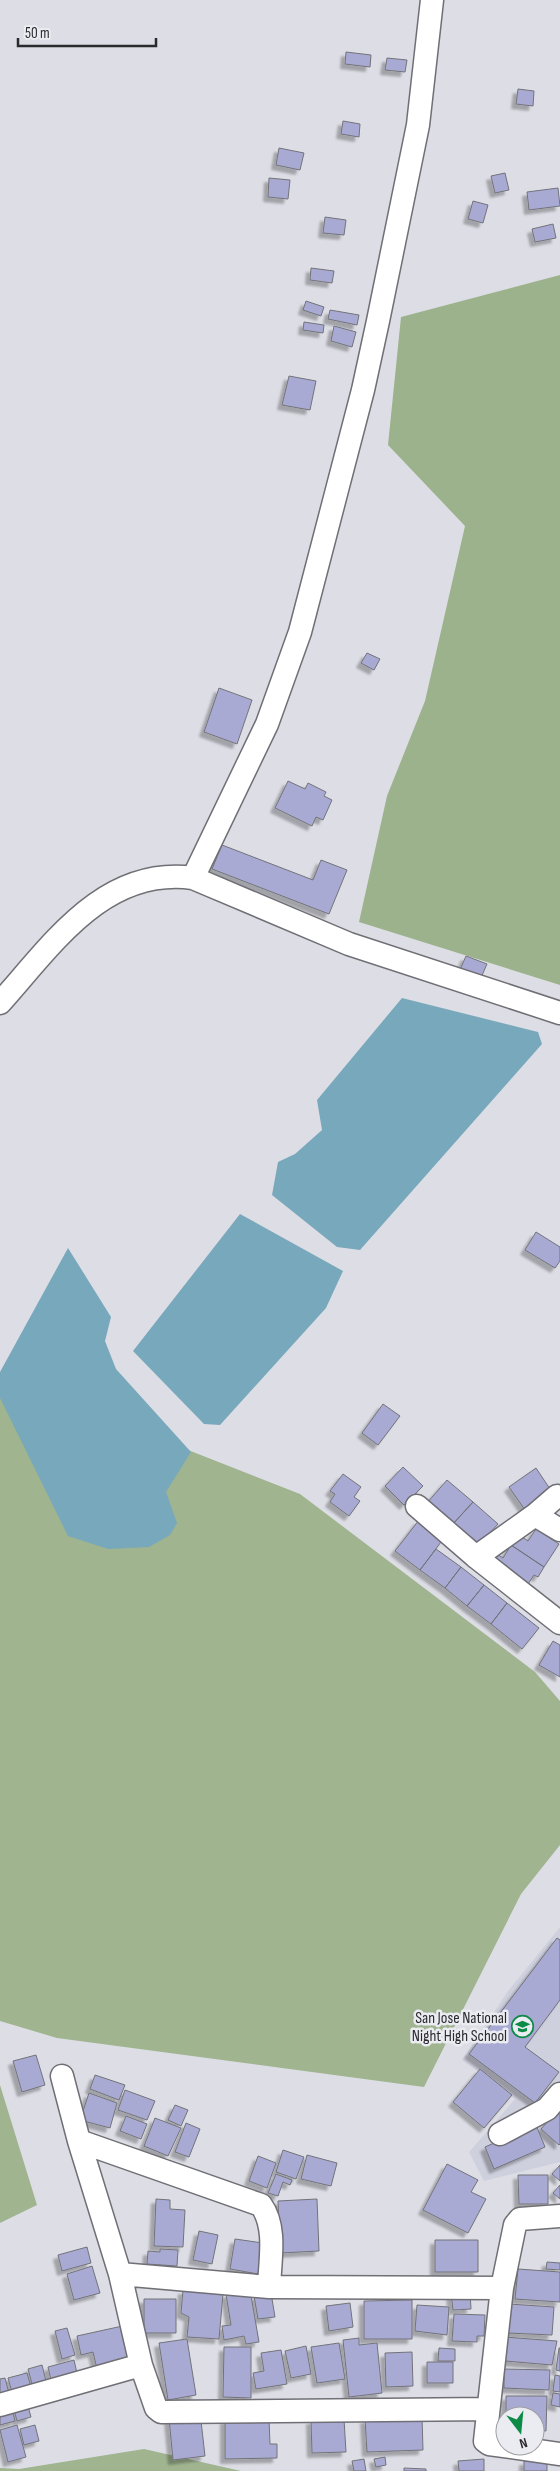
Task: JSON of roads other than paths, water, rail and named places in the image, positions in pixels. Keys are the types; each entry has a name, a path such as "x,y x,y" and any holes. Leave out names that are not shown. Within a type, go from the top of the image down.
{"street":[{"path":"193,878 267,724 300,632 363,390 378,322 418,125 432,0"},
{"path":"0,1003 76,919 102,898 126,887 154,879 176,876 193,878 349,944 560,1013"},
{"path":"476,1557 535,1515 557,1496"},
{"path":"417,1506 476,1557 560,1622"},
{"path":"535,1515 560,1530"},
{"path":"62,2076 79,2141 120,2274 141,2365 156,2408 168,2414 488,2410"},
{"path":"500,2134 547,2109 560,2094"},
{"path":"79,2141 261,2205 267,2214 271,2226 269,2287"},
{"path":"558,2459 489,2444 485,2440 502,2288 516,2222 520,2219 560,2216"},
{"path":"120,2274 269,2287 502,2288"},
{"path":"0,2404 141,2365"}],"water":[{"path":"402,998 538,1032 542,1044 360,1250 337,1247 272,1195 278,1162 295,1154 322,1130 317,1100"},
{"path":"240,1214 343,1271 326,1308 220,1425 204,1424 133,1351"},
{"path":"68,1248 111,1317 105,1341 116,1369 191,1452 166,1492 177,1523 170,1535 149,1547 108,1549 68,1536 0,1398 0,1372"}],"place":[{"name":"San Jose National Night High School","path":"523,2026"}]}
